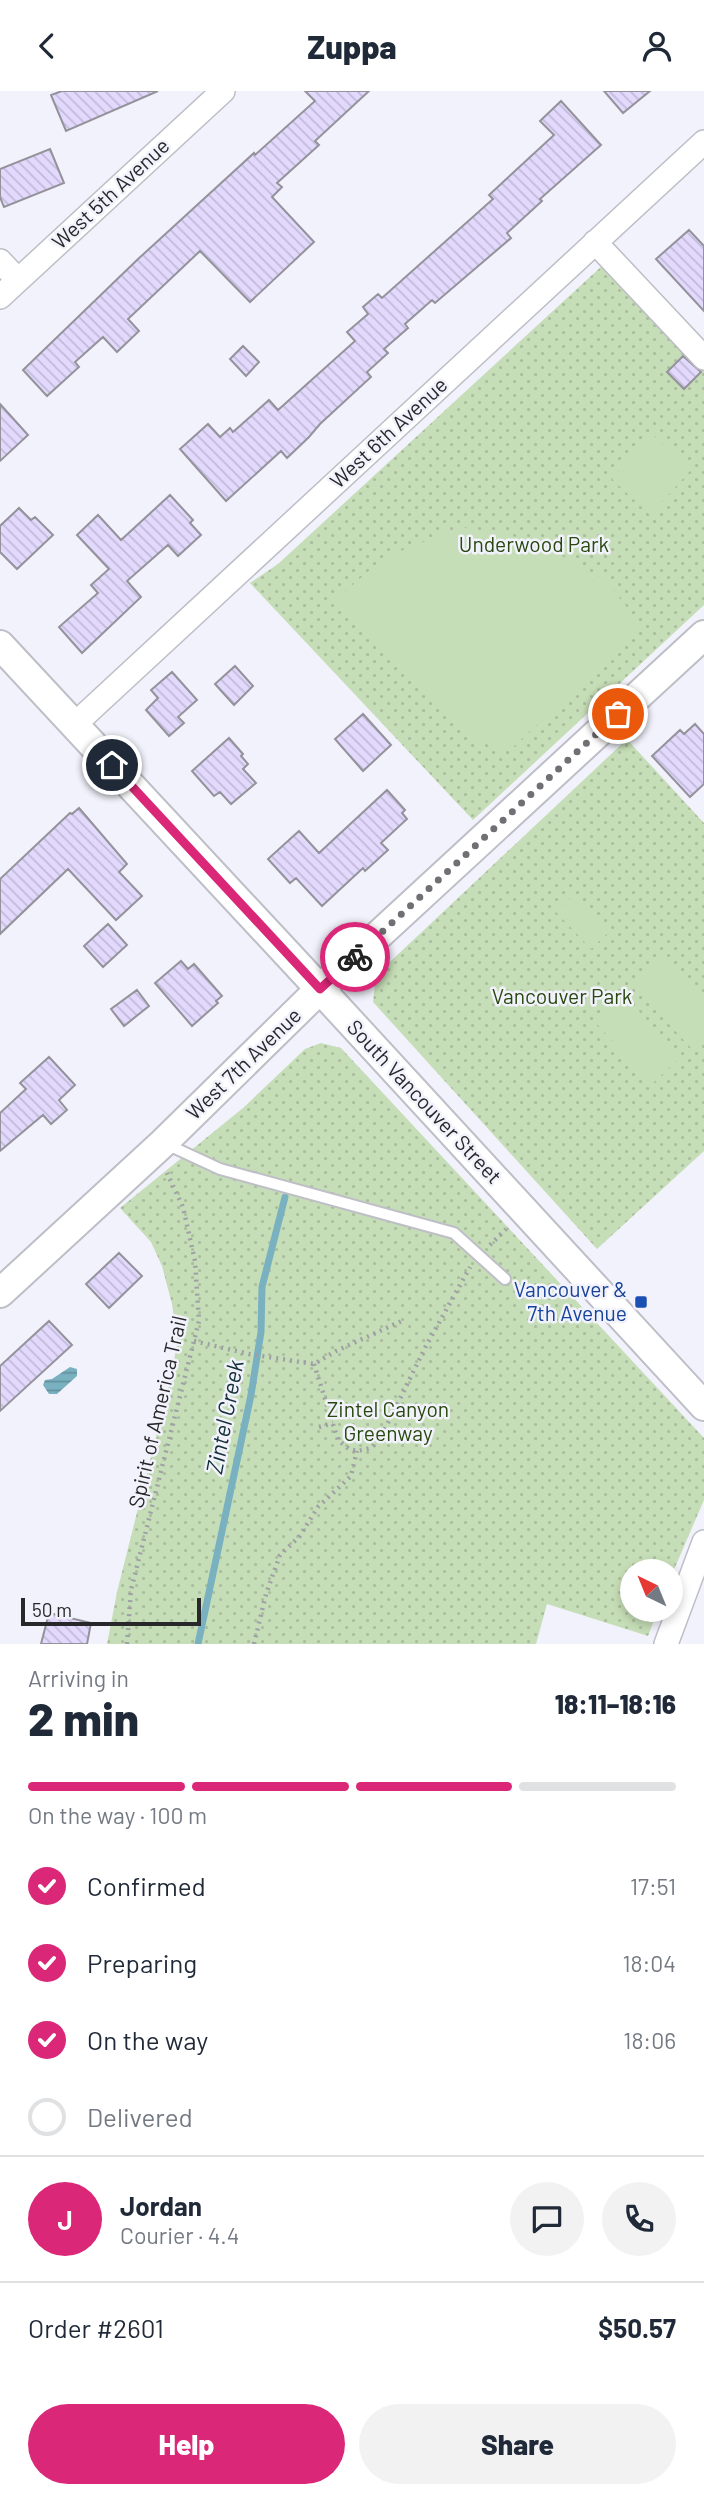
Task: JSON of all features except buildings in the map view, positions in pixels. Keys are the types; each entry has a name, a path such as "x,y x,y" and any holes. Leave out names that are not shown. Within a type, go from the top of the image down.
{"street":[{"name":"West 5th Avenue","path":"0,297 223,91"},
{"name":"West 6th Avenue","path":"74,725 704,142"},
{"path":"595,242 704,358"},
{"path":"0,261 18,280"},
{"name":"West 7th Avenue","path":"0,1293 159,1147 320,989 704,635"},
{"name":"South Vancouver Street","path":"0,645 703,1402"},
{"path":"666,1644 704,1542"}],"lane":[{"path":"159,1147 220,1169 454,1233 505,1279"}],"path":[{"name":"Spirit of America Trail","path":"127,1644 131,1590 198,1321 195,1261 183,1207 159,1147"},
{"path":"314,1364 338,1440 349,1449 357,1451 371,1448 380,1439 461,1282 479,1257 525,1211"},
{"path":"194,1341 249,1354 314,1364 404,1320"},
{"path":"319,1427 332,1423"},
{"path":"254,1644 266,1594 280,1555 299,1537 318,1507 351,1476 357,1451"}],"green space":[{"name":"Underwood Park","path":"604,264 704,369 704,605 473,820 250,583 278,564"},
{"path":"653,435 691,470 650,515 612,479"},
{"path":"462,527 533,540 604,579 642,626 509,751 470,739 334,601 385,557"},
{"name":"Vancouver Park","path":"623,735 704,823 704,1151 597,1249 373,1002 376,975 625,741"},
{"path":"575,894 610,931 591,949 556,912"},
{"path":"662,958 704,1003 704,1036 691,1048 633,985"},
{"path":"623,994 681,1057 652,1084 594,1021"},
{"name":"Zintel Canyon Greenway","path":"321,1043 341,1048 704,1438 704,1500 679,1559 620,1559 620,1622 653,1622 648,1636 547,1604 536,1644 107,1644 117,1592 173,1369 177,1339 172,1304 162,1266 151,1242 120,1208 243,1108 305,1049"}],"water":[{"path":"70,1367 77,1369 77,1376 57,1394 49,1394 43,1385 45,1380 52,1379"}],"waterway":[{"name":"Zintel Creek","path":"198,1644 251,1395 261,1332 262,1287 285,1197"}],"way so far":[{"path":"355,957 618,714"}],"place":[{"name":"Vancouver & 7th Avenue","path":"641,1302"}],"route":[{"path":"112,765 320,989 355,957"}]}
